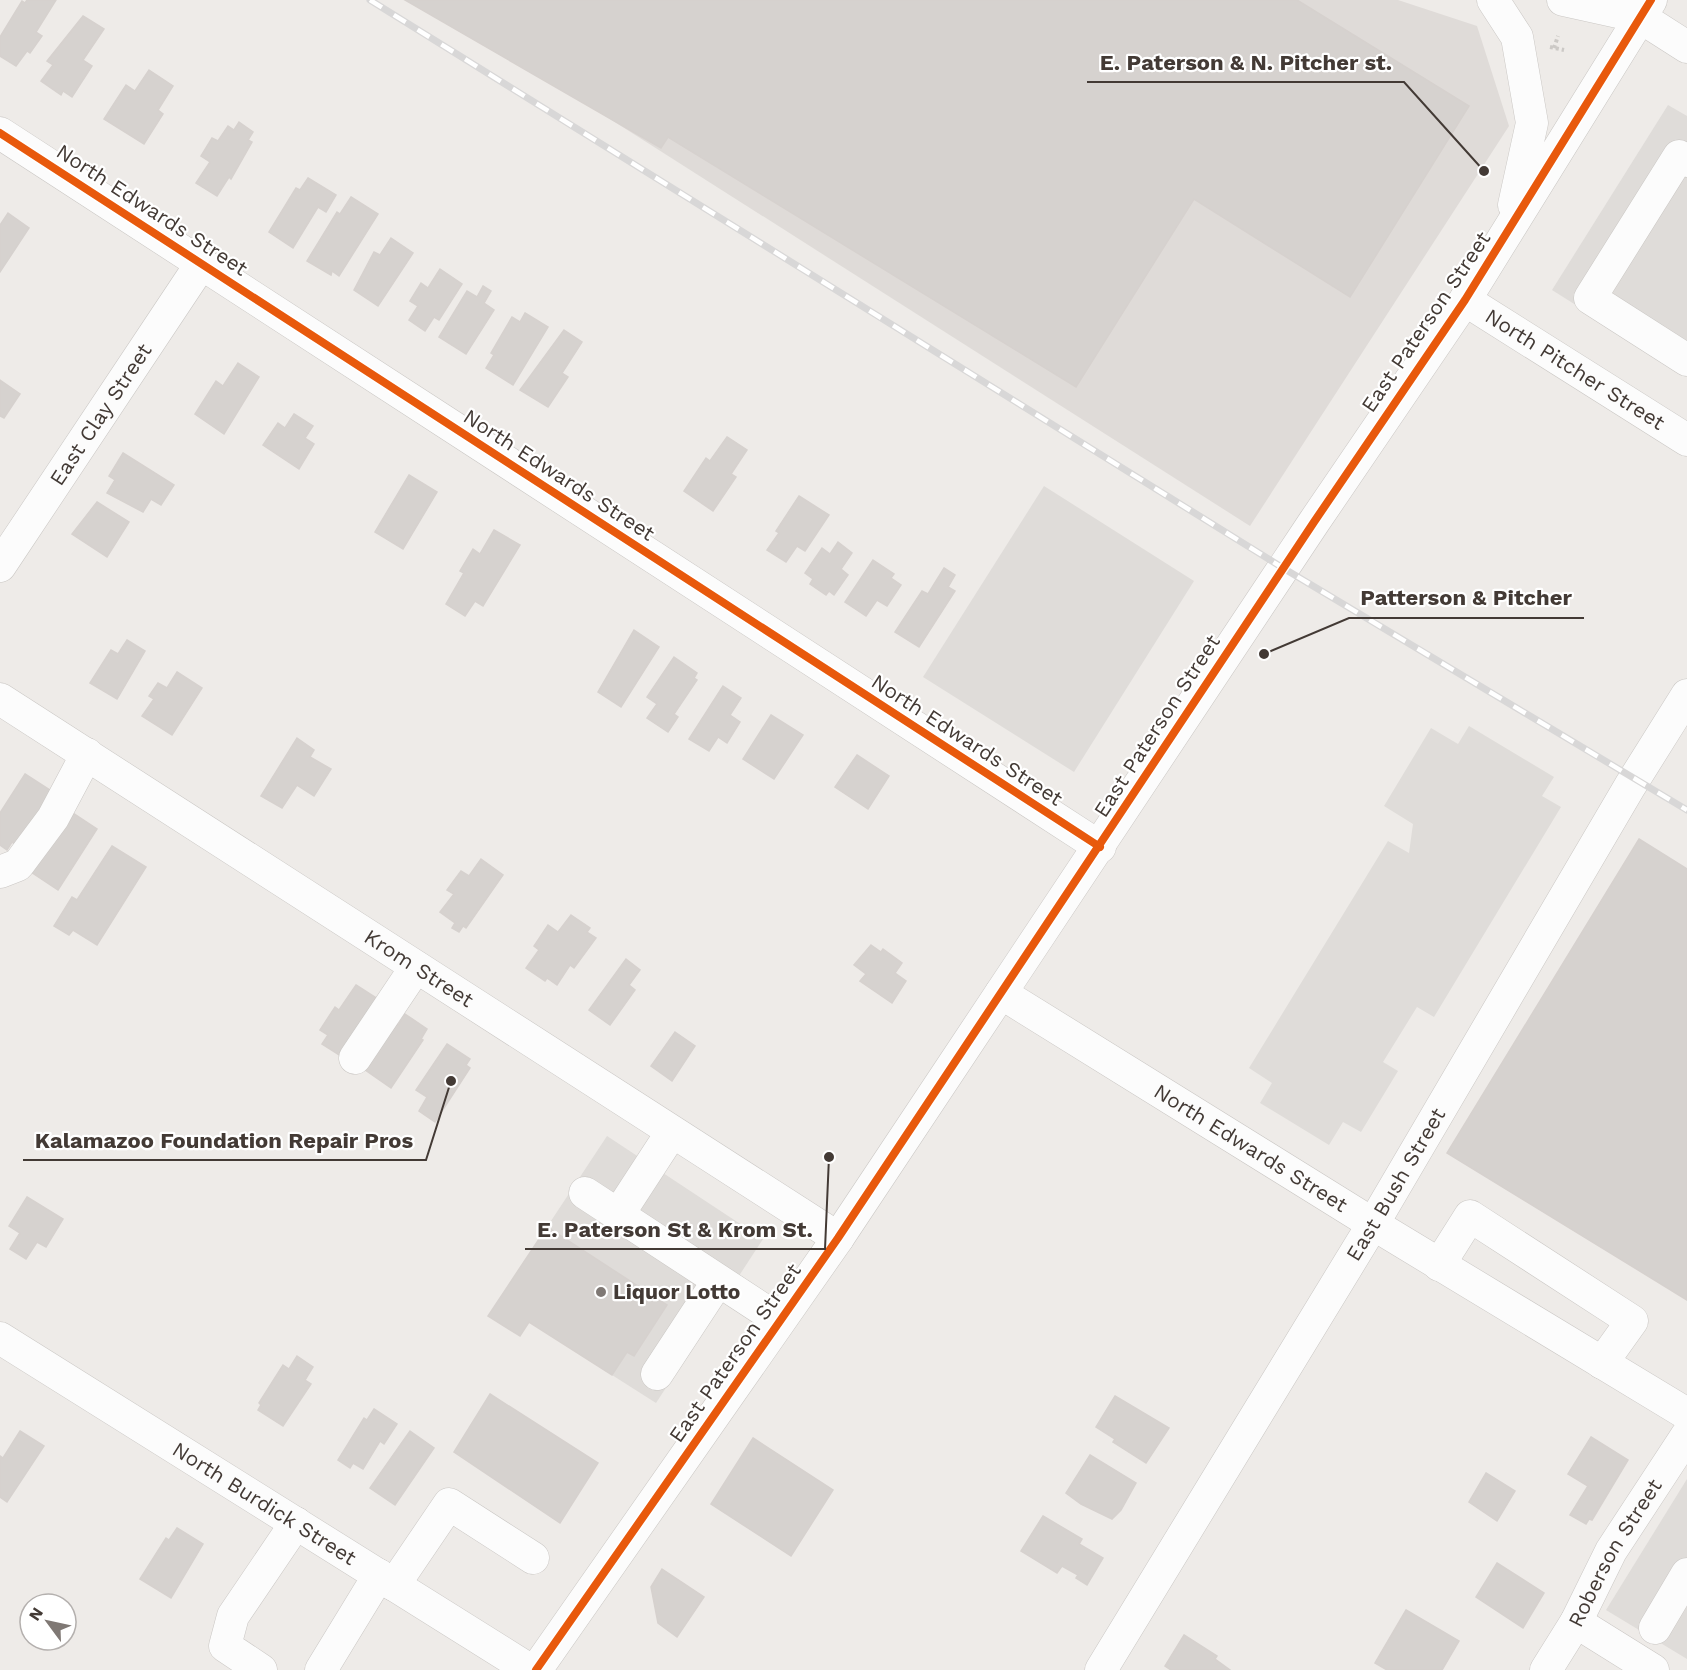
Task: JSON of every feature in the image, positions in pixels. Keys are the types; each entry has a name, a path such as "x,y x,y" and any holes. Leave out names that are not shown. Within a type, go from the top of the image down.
{"street":[{"path":"1493,0 1517,37 1532,123 1509,229"},
{"path":"1563,0 1645,8 1687,47"},
{"name":"East Paterson Street","path":"536,1670 838,1238 1100,847 1296,548 1465,300 1645,8"},
{"name":"North Edwards Street","path":"0,133 1100,847"},
{"path":"1687,161 1679,156 1590,298 1687,360"},
{"name":"East Clay Street","path":"0,566 201,264"},
{"name":"North Pitcher Street","path":"1465,300 1687,440"},
{"name":"East Bush Street","path":"1101,1670 1373,1224 1630,786 1687,695"},
{"name":"Krom Street","path":"0,699 838,1238"},
{"path":"0,872 18,866 53,818 87,754"},
{"path":"355,1058 416,967"},
{"name":"North Edwards Street","path":"1001,993 1373,1224 1687,1414"},
{"path":"618,1215 672,1132"},
{"path":"585,1193 779,1320"},
{"path":"1439,1264 1470,1216 1632,1321 1602,1363"},
{"path":"657,1374 718,1281"},
{"name":"North Burdick Street","path":"0,1338 530,1670"},
{"name":"Roberson Street","path":"1546,1670 1576,1622 1611,1551 1687,1435"},
{"path":"321,1670 387,1580 449,1504 532,1558"},
{"path":"261,1670 225,1646 233,1616 296,1523"},
{"path":"1655,1628 1687,1575"},
{"path":"1576,1622 1653,1670"}],"path":[{"path":"1554,48 1558,36"}],"shaded area":[{"path":"423,0 1398,0 1477,26 1509,126 1250,526"},
{"path":"1668,105 1687,116 1687,375 1552,290"},
{"path":"1044,486 1194,581 1074,772 923,677"},
{"path":"1469,726 1554,777 1542,796 1561,807 1434,1017 1417,1007 1383,1062 1398,1071 1361,1132 1343,1122 1329,1145 1260,1103 1272,1083 1249,1068 1388,841 1409,853 1413,824 1384,806 1431,728 1458,744"},
{"path":"607,1136 763,1239 656,1403 612,1375 627,1352 634,1356 666,1305 547,1227"},
{"path":"1687,1479 1687,1659 1606,1610"}],"building":[{"path":"27,0 56,0 36,32 42,36 30,53 27,51 16,66 0,56 0,37 22,1 25,3"},
{"path":"405,0 1297,0 1469,106 1350,297 1194,199 1076,387 668,137 661,148"},
{"path":"83,16 104,29 83,60 92,66 72,97 63,91 61,95 41,81 53,65 47,61"},
{"path":"149,70 173,86 158,110 163,114 144,144 104,119 126,85 135,91"},
{"path":"239,122 253,132 248,140 252,142 231,179 229,177 217,196 196,183 210,162 201,156 212,138 218,141 228,126 234,130"},
{"path":"308,178 336,195 326,212 318,207 293,248 269,232 296,188 300,190"},
{"path":"351,197 378,214 339,276 332,271 331,275 307,261 337,212 340,214"},
{"path":"8,213 29,228 0,272 0,225"},
{"path":"391,238 413,253 378,306 354,290 374,252 380,255"},
{"path":"440,269 462,284 439,320 434,317 425,331 409,320 418,306 410,301 421,283 428,288"},
{"path":"483,286 491,291 484,303 494,310 466,354 439,337 467,291 477,297"},
{"path":"525,313 548,327 513,385 486,368 494,355 491,353 512,317 520,322"},
{"path":"564,330 582,342 562,373 568,377 548,407 520,390"},
{"path":"238,363 259,377 224,434 195,414 216,381 223,386"},
{"path":"0,380 20,394 4,418 0,416"},
{"path":"294,414 313,426 305,438 314,444 299,469 263,445 278,423 285,428"},
{"path":"727,437 747,450 731,474 736,477 713,511 684,491 706,458 710,461"},
{"path":"123,453 174,485 161,505 151,499 143,512 107,493 115,480 109,476"},
{"path":"409,475 437,492 403,549 375,532"},
{"path":"799,496 829,515 805,551 797,546 786,562 767,550 779,533 776,531"},
{"path":"97,502 129,522 107,557 72,534"},
{"path":"494,530 520,545 483,606 475,601 465,616 446,604 464,573 460,571 473,549 480,554"},
{"path":"838,542 852,553 841,569 848,575 834,595 829,591 826,595 810,584 813,579 805,573 822,548 830,554"},
{"path":"873,560 894,574 891,578 901,585 887,606 877,600 866,616 845,602"},
{"path":"944,568 955,575 948,587 955,591 919,647 895,632 922,591 928,594"},
{"path":"634,630 659,647 621,707 598,692"},
{"path":"127,640 145,651 117,699 90,683 111,650 118,654"},
{"path":"674,657 697,673 694,678 697,680 674,714 678,717 668,732 647,718 657,704 647,697"},
{"path":"177,672 202,688 172,735 142,716 154,699 149,696 158,683 167,688"},
{"path":"723,686 741,698 730,715 740,722 727,743 718,737 709,751 689,739"},
{"path":"771,715 803,735 774,779 743,759"},
{"path":"297,738 314,750 310,757 331,769 314,796 297,785 282,808 261,796"},
{"path":"857,755 889,776 868,809 835,787"},
{"path":"25,774 53,792 19,846 12,842 7,850 0,845 0,813"},
{"path":"70,811 97,829 58,890 31,872"},
{"path":"1639,839 1687,869 1687,1300 1447,1153"},
{"path":"112,846 146,867 97,945 73,930 69,935 54,926 72,897 77,900"},
{"path":"481,859 503,875 466,928 463,926 459,932 452,928 455,923 440,912 454,894 447,890 461,871 469,876"},
{"path":"571,915 590,928 587,932 596,938 574,968 570,965 557,985 547,978 545,981 526,968 539,950 534,946 548,925 558,932"},
{"path":"871,945 881,952 883,949 902,963 895,973 906,981 892,1003 860,981 866,974 854,965"},
{"path":"626,959 640,970 629,985 635,990 610,1025 589,1010"},
{"path":"356,985 381,1001 344,1058 322,1044 328,1035 320,1030 335,1007 339,1010"},
{"path":"405,1014 427,1029 421,1039 423,1040 391,1088 361,1067 395,1023 398,1025"},
{"path":"675,1032 695,1046 672,1081 651,1066"},
{"path":"447,1044 470,1059 466,1065 470,1068 435,1122 419,1111 427,1097 416,1090"},
{"path":"27,1197 63,1219 46,1247 37,1242 26,1259 10,1249 20,1233 9,1226"},
{"path":"547,1227 667,1305 634,1356 627,1352 612,1375 529,1322 520,1336 488,1316"},
{"path":"297,1356 313,1367 305,1380 311,1384 283,1426 258,1410 261,1405 259,1403 283,1365 289,1369"},
{"path":"490,1394 598,1463 560,1523 454,1452"},
{"path":"1115,1396 1169,1428 1146,1463 1113,1442 1115,1439 1096,1427"},
{"path":"374,1409 397,1424 384,1444 380,1441 363,1469 353,1463 350,1468 338,1460 364,1418 367,1420"},
{"path":"20,1431 44,1446 7,1502 0,1497 0,1456 3,1458"},
{"path":"410,1431 434,1448 395,1505 370,1488"},
{"path":"1591,1437 1628,1460 1592,1520 1589,1519 1586,1524 1570,1515 1588,1486 1568,1474"},
{"path":"753,1438 833,1490 791,1556 711,1504"},
{"path":"1090,1455 1136,1483 1121,1510 1112,1519 1081,1504 1066,1493"},
{"path":"1486,1473 1515,1491 1497,1521 1469,1502"},
{"path":"1043,1516 1082,1539 1079,1544 1103,1558 1087,1585 1076,1578 1078,1575 1062,1566 1057,1573 1021,1551"},
{"path":"177,1528 203,1544 171,1598 140,1579 166,1538 169,1540"},
{"path":"1497,1563 1544,1593 1523,1628 1476,1597"},
{"path":"662,1569 704,1597 677,1637 658,1623 651,1587"},
{"path":"1406,1610 1459,1641 1442,1670 1387,1670 1375,1663"},
{"path":"1184,1635 1217,1656 1215,1659 1230,1670 1171,1670 1165,1666"}],"railway":[{"path":"370,0 1283,568 1687,810"}],"cycle path":[{"path":"536,1670 838,1238 1314,522 1465,300 1651,0"},
{"path":"0,133 1100,847"}],"place":[{"name":"E. Paterson & N. Pitcher st.","path":"1484,171"},
{"name":"Patterson & Pitcher","path":"1264,654"},
{"name":"Kalamazoo Foundation Repair Pros","path":"451,1081"},
{"name":"E. Paterson St & Krom St.","path":"829,1157"},
{"name":"Liquor Lotto","path":"601,1292"}]}
